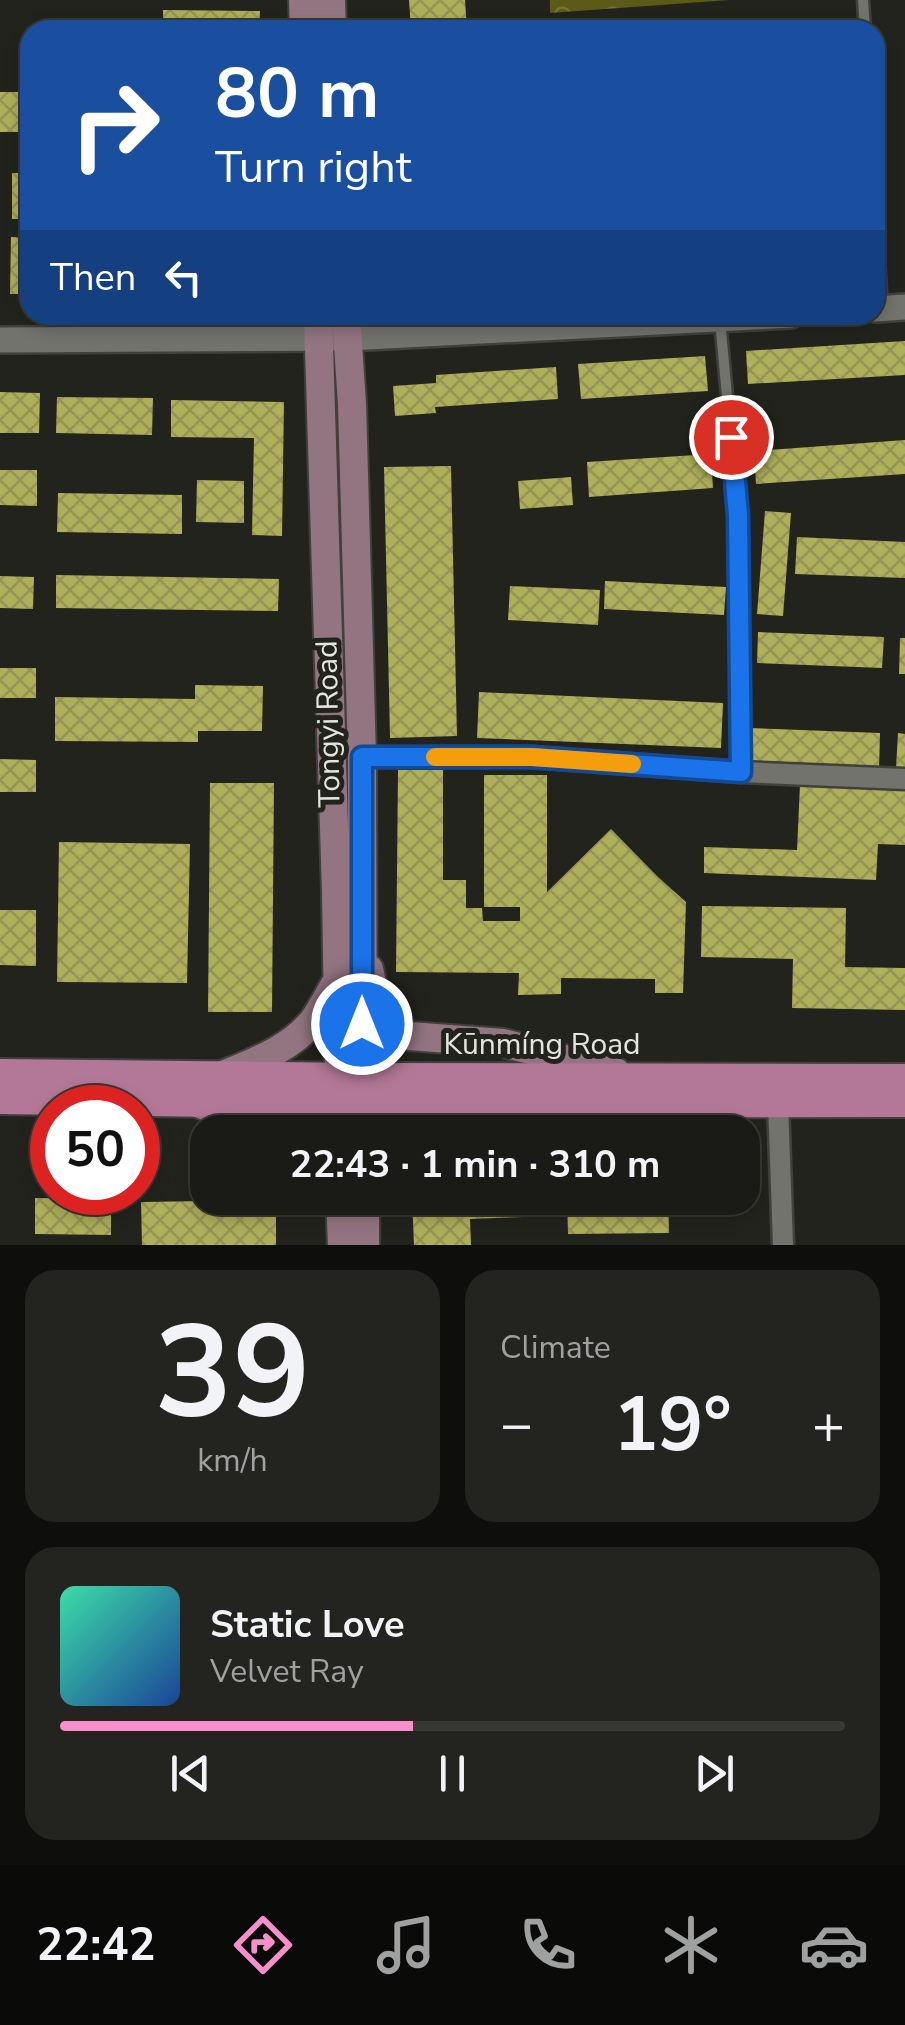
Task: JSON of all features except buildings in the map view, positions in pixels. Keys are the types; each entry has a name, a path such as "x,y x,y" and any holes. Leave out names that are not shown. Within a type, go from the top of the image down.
{"main road":[{"name":"Tongyi Road","path":"318,326 338,977 351,1090 358,1115"},
{"name":"Tongyi Road","path":"344,1115 351,1090 363,944 362,757 347,327"},
{"path":"363,944 376,997 390,1021 409,1036 503,1043 632,1076"},
{"path":"223,1075 268,1056 297,1038 314,1019 338,977"},
{"name":"Kūnmíng Road","path":"0,1073 223,1075 478,1102 905,1103"},
{"name":"Kūnmíng Road","path":"0,1100 197,1102 632,1076 905,1078"},
{"path":"197,1102 227,1115"},
{"path":"444,1115 478,1102"},
{"path":"364,1215 365,1245"}],"street":[{"path":"0,340 318,326 454,325"},
{"path":"362,757 532,757 905,779"},
{"path":"778,1103 783,1245"}],"lane":[{"path":"720,325 738,515 741,772"}],"green space":[{"path":"550,0 729,0 550,13"}],"slow traffic":[{"path":"435,757 532,757 632,764"}],"route":[{"path":"362,1024 362,757 532,757 741,772 738,515 731,437"}]}
